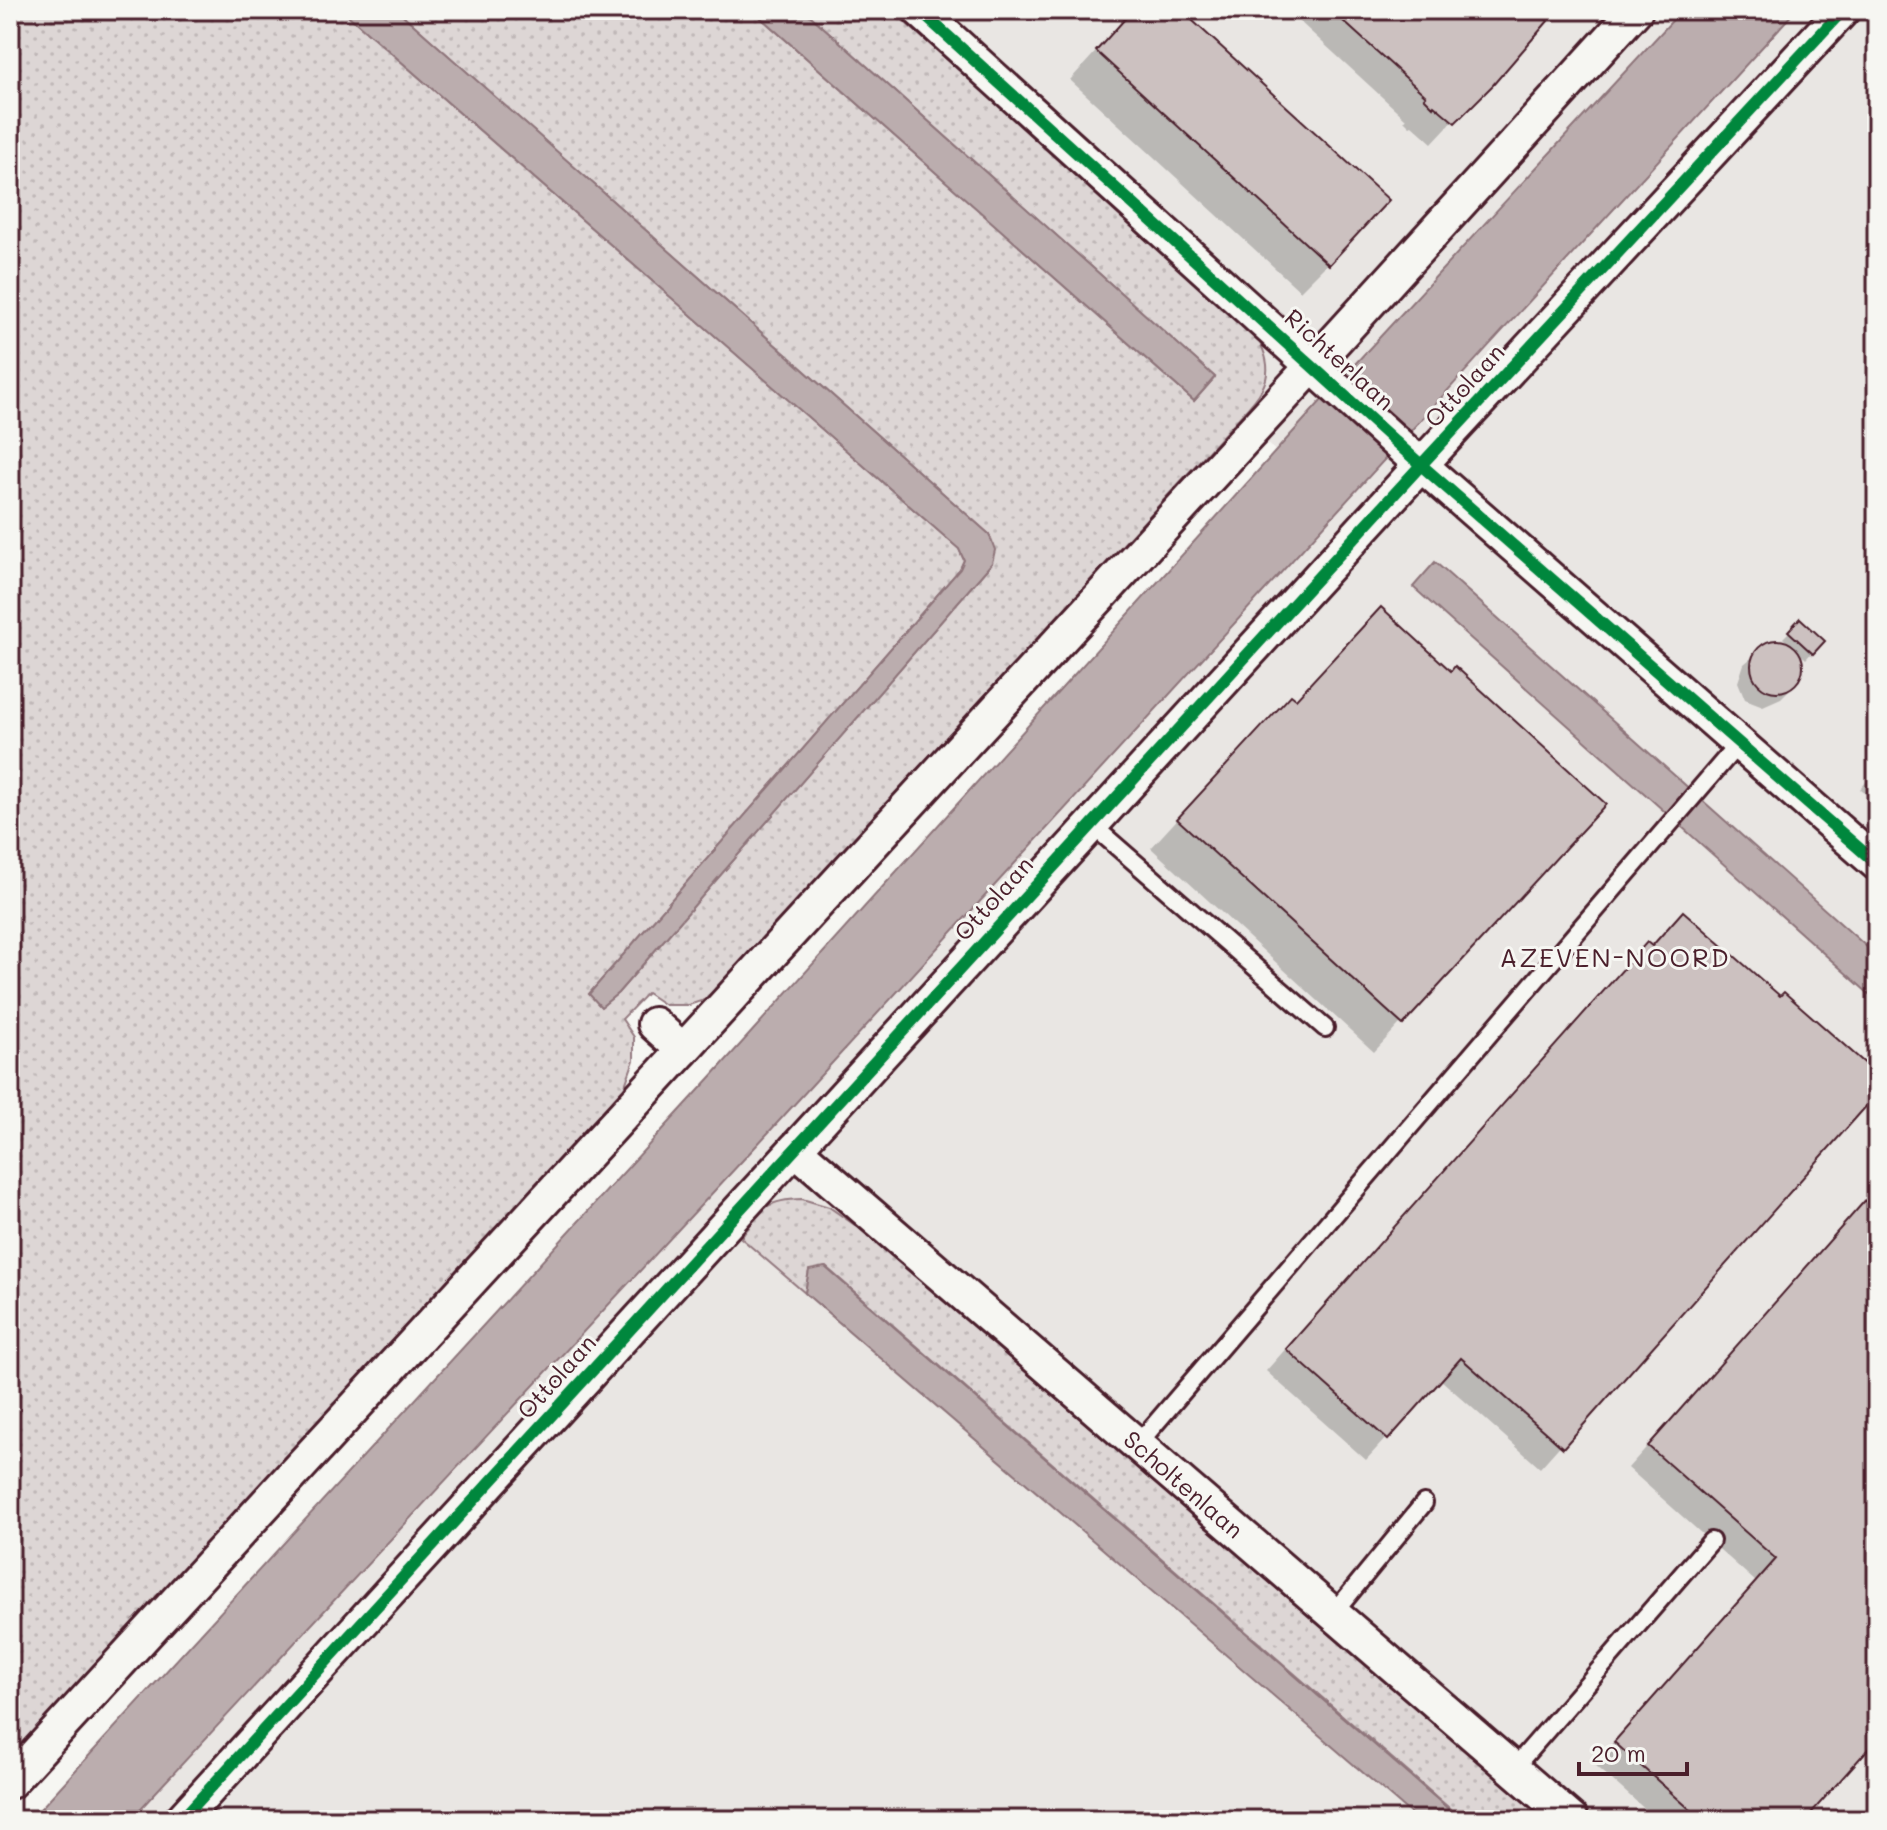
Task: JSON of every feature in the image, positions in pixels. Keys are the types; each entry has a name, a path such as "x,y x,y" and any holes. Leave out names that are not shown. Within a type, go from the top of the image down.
{"street":[{"name":"Richterlaan","path":"919,10 1416,459 1877,864"},
{"path":"10,1782 683,1050 1319,372 1636,10"},
{"name":"Ottolaan","path":"181,1820 1092,825 1416,459 1843,10"},
{"path":"654,1024 683,1050"},
{"name":"Scholtenlaan","path":"795,1149 1572,1820"}],"lane":[{"path":"1137,1445 1739,743"},
{"path":"1092,825 1325,1028"},
{"path":"1333,1614 1424,1503"},
{"path":"1513,1769 1711,1541"}],"shaded area":[{"path":"10,10 342,10 959,549 964,560 960,569 589,994 601,1007 618,993 992,563 989,534 397,10 752,10 1194,401 1215,377 804,10 891,10 1251,328 1261,345 1267,373 1264,385 1248,408 707,999 689,1005 665,1005 647,993 622,1019 634,1037 634,1060 622,1094 10,1761"},
{"path":"342,10 397,10 989,534 995,550 992,563 618,993 601,1007 589,994 960,569 964,560 959,549"},
{"path":"752,10 804,10 1215,377 1194,401"},
{"path":"780,10 1877,10 1877,1820 73,1820 1307,479"},
{"path":"1682,10 1796,10 768,1133 130,1820 30,1820 710,1078 1331,390"},
{"path":"1435,562 1877,956 1877,1001 1413,587"},
{"path":"802,1199 829,1207 859,1228 1545,1820 1463,1820 826,1267 809,1271 805,1293 741,1238 765,1208 779,1201"},
{"path":"825,1267 1461,1820 1418,1820 805,1293 809,1270"}],"building":[{"path":"1133,10 1181,10 1389,200 1329,265 1096,51"},
{"path":"1331,10 1535,10 1548,21 1493,85 1455,123 1433,107 1424,98 1426,96"},
{"path":"1381,607 1451,671 1455,666 1606,804 1403,1025 1177,819 1291,695 1296,699"},
{"path":"1800,618 1825,641 1813,654 1788,631"},
{"path":"1777,640 1796,647 1803,666 1796,685 1777,692 1758,685 1751,666 1758,647"},
{"path":"1683,911 1780,996 1784,992 1877,1074 1877,1094 1563,1448 1461,1358 1388,1440 1286,1349 1647,942 1652,946"},
{"path":"1877,1187 1877,1739 1805,1820 1702,1820 1614,1742 1776,1559 1648,1446"}],"cycle path":[{"path":"919,10 1421,465 1877,864"},
{"path":"181,1820 1421,465 1843,10"}],"district":[{"name":"AZEVEN-NOORD","path":"1615,958"}]}
